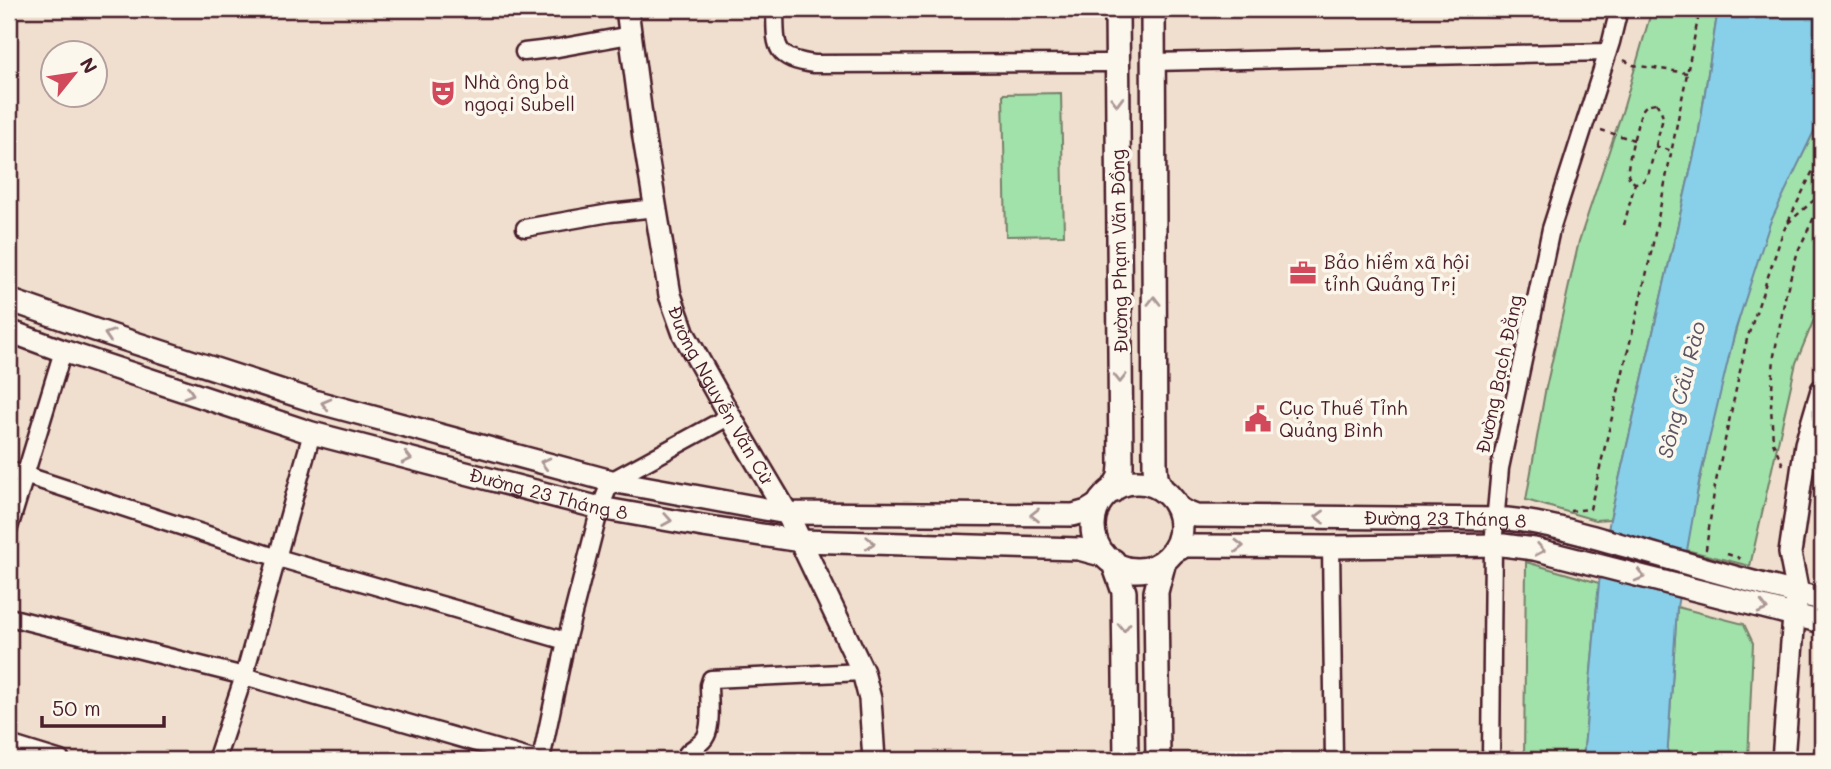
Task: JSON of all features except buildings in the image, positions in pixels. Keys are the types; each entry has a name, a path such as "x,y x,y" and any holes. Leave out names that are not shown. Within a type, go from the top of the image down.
{"main road":[{"name":"Đường Phạm Văn Đồng","path":"1106,497 1120,477 1121,466 1116,9"},
{"name":"Đường Phạm Văn Đồng","path":"1153,9 1155,465 1156,478 1169,497"},
{"path":"1116,63 1153,62"},
{"path":"1158,760 1156,592 1168,557 1178,542 1181,528 1179,514 1169,497 1151,484 1125,484 1106,497 1094,522 1094,534 1098,547 1109,558 1118,566 1146,570 1168,557"},
{"path":"1109,558 1124,592 1126,760"}],"street":[{"name":"Đường Nguyễn Văn Cừ","path":"627,9 670,295 684,334 788,513 863,672 870,699 874,760"},
{"path":"775,9 776,41 787,57 801,62 1116,63"},
{"name":"Đường Bạch Đằng","path":"1491,760 1493,545 1500,468 1551,229 1608,52 1619,9"},
{"path":"524,52 630,35"},
{"path":"1153,62 1608,52"},
{"path":"525,228 656,208"},
{"name":"Đường 23 Tháng 8","path":"9,300 317,402 611,481 788,513 1073,515 1087,511 1106,497"},
{"name":"Đường 23 Tháng 8","path":"9,331 312,433 600,508 801,541 1079,549 1109,558"},
{"path":"9,528 16,473 63,351"},
{"path":"1783,760 1798,594 1790,553 1807,444 1822,390"},
{"path":"9,617 244,676 539,760 600,508 611,481 730,416"},
{"path":"216,760 244,676 312,433"},
{"path":"16,473 278,558 566,641"},
{"name":"Đường 23 Tháng 8","path":"1169,497 1186,512 1196,516 1528,521 1713,561 1798,594 1822,599"},
{"name":"Đường 23 Tháng 8","path":"1168,557 1185,546 1196,545 1493,545 1534,549 1822,622"},
{"path":"1331,547 1334,760"},
{"path":"684,760 686,754 703,740 709,729 711,679 863,672"},
{"path":"9,744 61,760"}],"path":[{"path":"1567,511 1590,509 1648,263 1700,9"},
{"path":"1608,52 1633,65 1688,73"},
{"path":"1656,103 1663,118 1656,146 1648,176 1642,182 1635,183 1626,171 1634,140 1642,110 1647,104 1656,103"},
{"path":"1585,125 1634,140"},
{"path":"1656,146 1672,151"},
{"path":"1713,561 1706,549 1715,486 1747,339 1786,226 1822,152"},
{"path":"1624,225 1635,183"},
{"path":"1786,226 1822,193"},
{"path":"1799,489 1783,466 1773,442 1771,406 1774,356 1786,293 1798,251 1822,203"},
{"path":"1727,554 1737,556 1746,564"}],"green space":[{"path":"1652,9 1718,9 1698,137 1610,519 1595,520 1526,500 1545,392 1579,241 1624,106"},
{"path":"1061,93 1064,235 1006,236 1003,94"},
{"path":"1822,120 1822,300 1796,363 1750,566 1686,550 1721,386 1755,265 1779,201"},
{"path":"1526,562 1599,583 1583,760 1524,760"},
{"path":"1677,607 1744,624 1753,643 1748,760 1667,760"}],"water":[{"name":"Sông Cầu Rào","path":"1718,9 1822,9 1822,120 1815,129 1770,223 1735,331 1699,482 1677,607 1667,760 1583,760 1599,583 1610,519 1698,137"}],"place":[{"name":"Nhà ông bà ngoại Subell","path":"443,93"},
{"name":"Bảo hiểm xã hội tỉnh Quảng Trị","path":"1303,273"},
{"name":"Cục Thuế Tỉnh Quảng Bình","path":"1258,419"}]}
